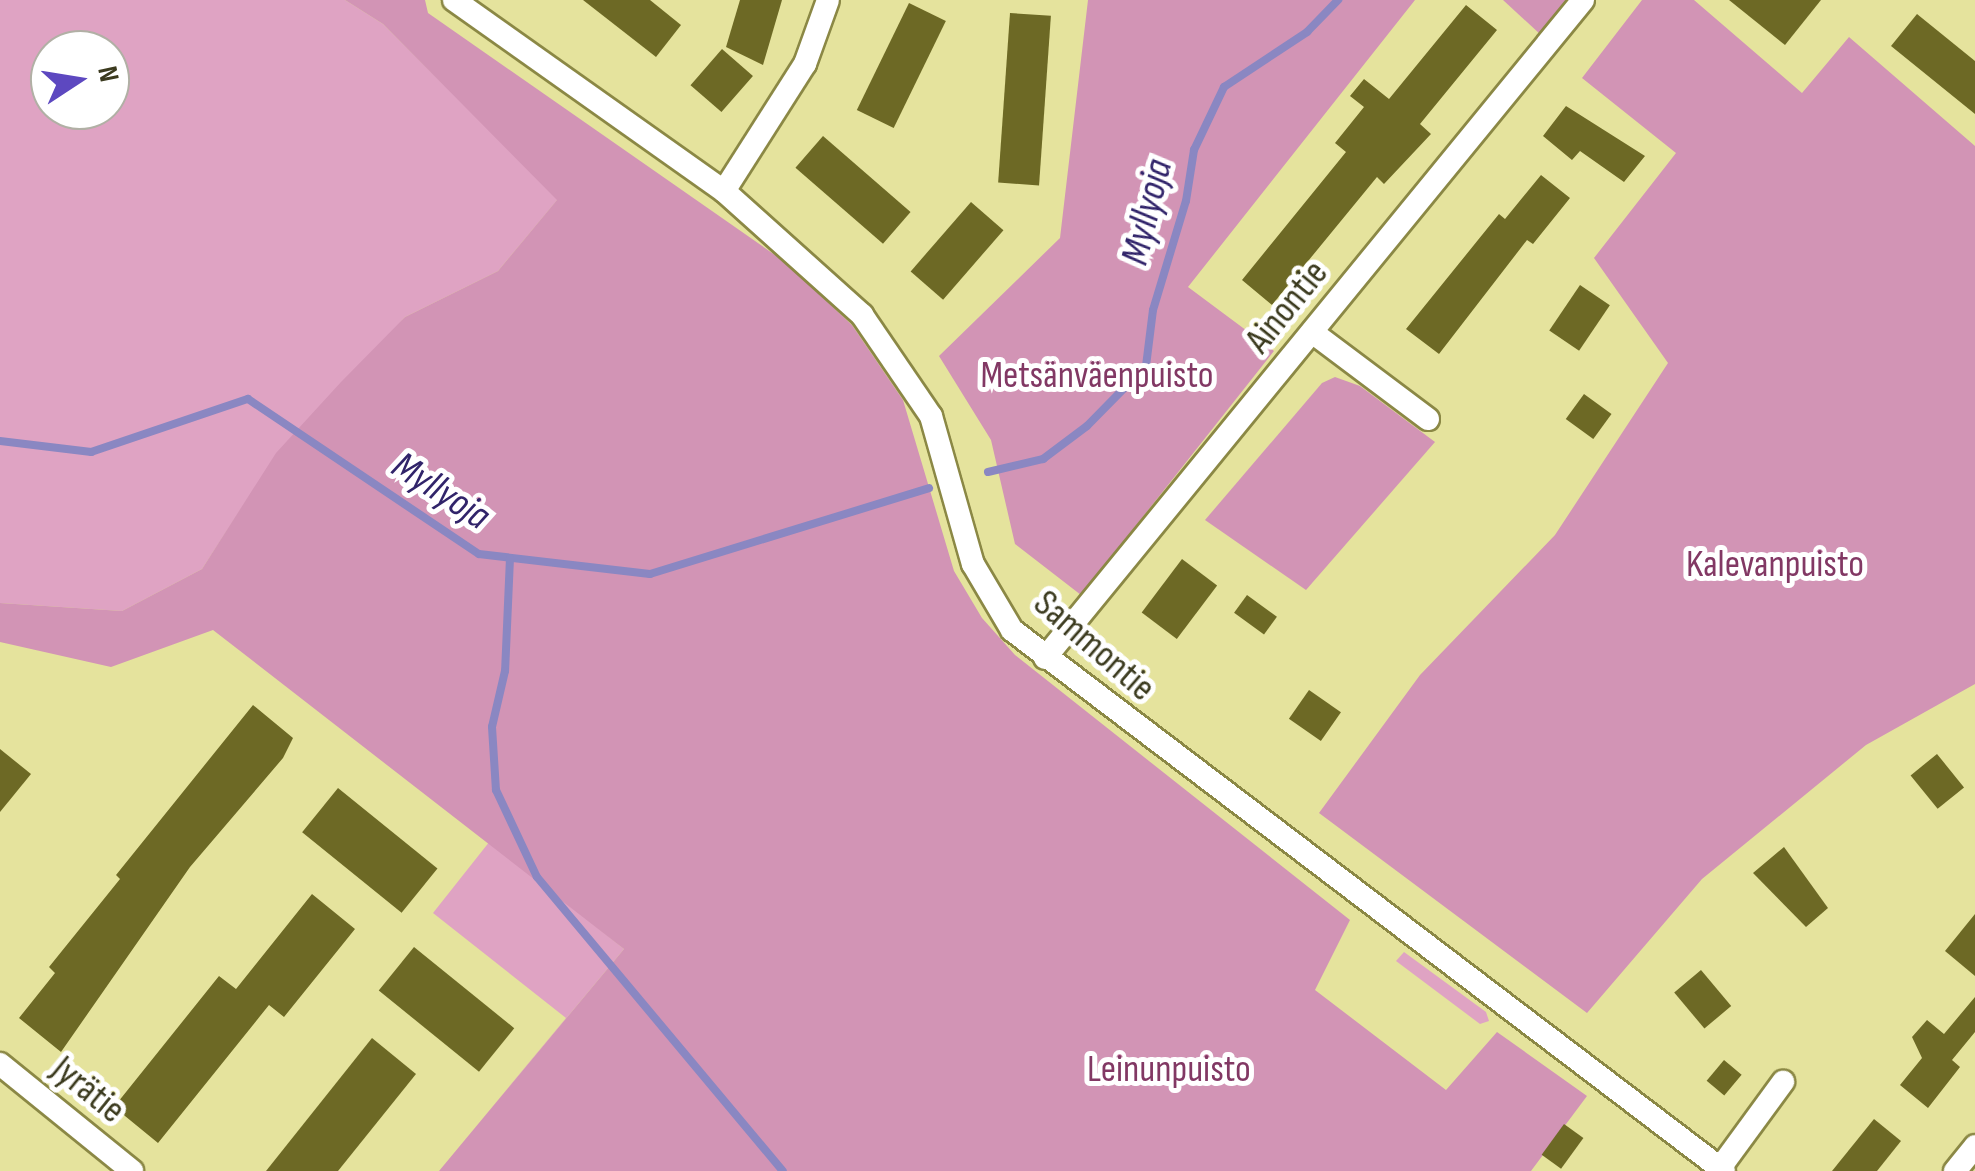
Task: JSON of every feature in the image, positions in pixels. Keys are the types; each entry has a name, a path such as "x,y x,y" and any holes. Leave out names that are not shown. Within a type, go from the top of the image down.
{"street":[{"name":"Sammontie","path":"454,0 724,191 862,315 910,377 945,452 973,564 1012,630 1722,1170"},
{"path":"724,191 805,64 828,0"},
{"name":"Ainontie","path":"1045,658 1583,0"},
{"path":"1312,332 1428,419"},
{"name":"Jyrätie","path":"0,1064 132,1171"},
{"path":"1722,1170 1783,1082"},
{"path":"1956,1171 1975,1146"}],"shaded area":[{"path":"0,0 345,0 383,24 558,199 498,271 405,317 250,495 202,569 122,611 0,603"},
{"path":"490,841 624,949 439,1171 566,1018 433,913"},
{"path":"1404,952 1486,1012 1489,1021 1480,1024 1396,961"}],"green space":[{"name":"Leinunpuisto","path":"345,0 425,0 428,13 785,262 852,325 903,400 954,571 982,618 1015,655 1350,920 1315,990 1446,1090 1497,1032 1587,1096 1531,1171 439,1171 624,949 213,630 111,667 0,642 0,603 122,611 202,569 276,453 341,382 405,317 498,271 557,200 383,24"},
{"name":"Metsänväenpuisto","path":"1088,0 1415,0 1188,287 1274,351 1081,595 1015,544 991,440 939,356 1060,238"},
{"path":"1503,0 1568,0 1541,35"},
{"name":"Kalevanpuisto","path":"1642,0 1694,0 1802,93 1849,37 1975,146 1975,684 1866,745 1702,879 1587,1013 1319,813 1420,675 1555,535 1668,363 1594,258 1676,153 1582,78"},
{"path":"1335,377 1360,386 1435,442 1306,590 1205,520 1322,383"}],"building":[{"path":"583,0 650,0 681,25 656,57"},
{"path":"740,0 782,0 763,65 726,47"},
{"path":"1729,0 1821,0 1785,45"},
{"path":"909,3 946,21 894,128 857,110"},
{"path":"1466,5 1497,30 1420,124 1431,134 1384,184 1377,177 1272,305 1242,280 1346,152 1335,143 1364,107 1350,96 1364,79 1389,99"},
{"path":"1010,13 1051,16 1039,185 998,183"},
{"path":"1917,14 1975,61 1975,114 1891,46"},
{"path":"722,49 753,76 721,112 691,85"},
{"path":"1566,106 1645,156 1624,182 1580,151 1572,160 1543,136"},
{"path":"823,136 911,212 883,244 795,168"},
{"path":"1541,175 1570,198 1533,244 1527,240 1439,354 1406,329 1499,214 1505,219"},
{"path":"971,202 1003,230 943,300 911,271"},
{"path":"1580,285 1610,305 1579,351 1549,331"},
{"path":"1584,394 1612,414 1593,439 1566,419"},
{"path":"1182,559 1217,585 1177,639 1142,613"},
{"path":"1247,595 1277,617 1264,635 1234,613"},
{"path":"1309,690 1341,712 1321,741 1289,719"},
{"path":"253,705 293,738 283,758 190,867 61,1052 19,1018 55,973 49,967 120,879 116,875"},
{"path":"0,749 31,774 0,812"},
{"path":"1937,754 1964,787 1938,809 1911,775"},
{"path":"338,788 437,869 402,913 302,832"},
{"path":"1784,847 1828,908 1806,927 1753,873"},
{"path":"312,894 355,929 284,1017 269,1005 158,1143 114,1107 219,976 236,989"},
{"path":"1975,914 1975,976 1945,951"},
{"path":"414,947 514,1028 479,1072 379,991"},
{"path":"1701,970 1731,1006 1704,1029 1674,992"},
{"path":"1975,997 1975,1032 1952,1060 1960,1067 1928,1108 1900,1085 1922,1058 1912,1037 1927,1020 1944,1034"},
{"path":"372,1038 416,1074 338,1171 266,1171"},
{"path":"1724,1060 1742,1075 1724,1095 1707,1081"},
{"path":"1874,1119 1901,1141 1877,1171 1832,1171"},
{"path":"1564,1124 1583,1138 1561,1169 1542,1155"}],"waterway":[{"name":"Myllyoja","path":"988,472 1043,459 1087,426 1146,366 1153,310 1186,201 1194,150 1224,87 1307,32 1338,0"},
{"name":"Myllyoja","path":"0,441 91,452 248,399 479,554 650,574 929,488"},
{"path":"510,558 505,671 492,727 496,790 537,877 783,1171"}]}
